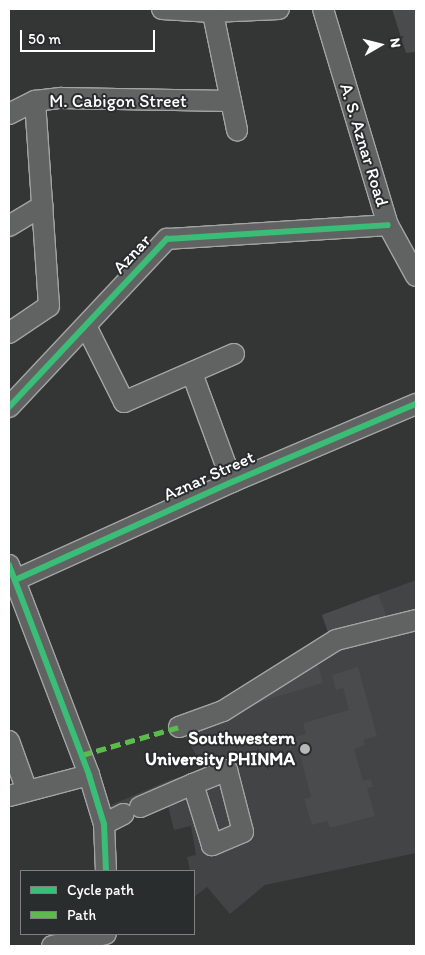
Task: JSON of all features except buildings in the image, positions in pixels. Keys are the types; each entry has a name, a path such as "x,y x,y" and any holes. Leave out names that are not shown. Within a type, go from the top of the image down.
{"street":[{"path":"162,9 212,11 279,9"},
{"name":"A. S. Aznar Road","path":"323,9 388,225 416,276"},
{"path":"212,11 237,130"},
{"name":"M. Cabigon Street","path":"9,114 35,101 61,98 231,102"},
{"path":"9,333 49,306 35,101"},
{"path":"9,226 42,206"},
{"name":"Aznar","path":"9,407 167,239 388,225"},
{"path":"86,326 124,402 234,354"},
{"path":"192,373 232,482"},
{"name":"Aznar Street","path":"12,572 416,404"},
{"path":"12,572 89,774 104,824 106,870"},
{"path":"179,727 223,711 336,640 416,620"},
{"path":"9,741 18,793 89,774"},
{"path":"104,824 193,784"},
{"path":"52,946 102,935"}],"shaded area":[{"path":"392,9 416,9 416,52 406,53"},
{"name":"Southwestern University PHINMA","path":"416,580 416,853 265,885 230,914 207,887 195,896 195,870 190,870 187,857 196,855 191,826 174,830 167,802 112,823 111,805 170,780 205,769 181,730 329,634 322,615"},
{"path":"378,594 388,619 315,653 323,683 272,698 226,716 329,635 322,615"},
{"path":"358,667 377,736 363,740 365,745 354,749 363,781 371,779 373,787 367,788 375,816 330,828 327,821 312,825 304,799 311,797 298,747 290,748 287,739 306,734 303,723 349,710 343,688 336,690 332,675"}],"marked path":[{"path":"82,755 179,727"}],"cycle path":[{"path":"9,407 167,239 388,225"},
{"path":"15,580 232,482 416,404"},
{"path":"9,565 89,775 104,824 106,870"}],"place":[{"name":"Southwestern University PHINMA","path":"305,749"}]}
